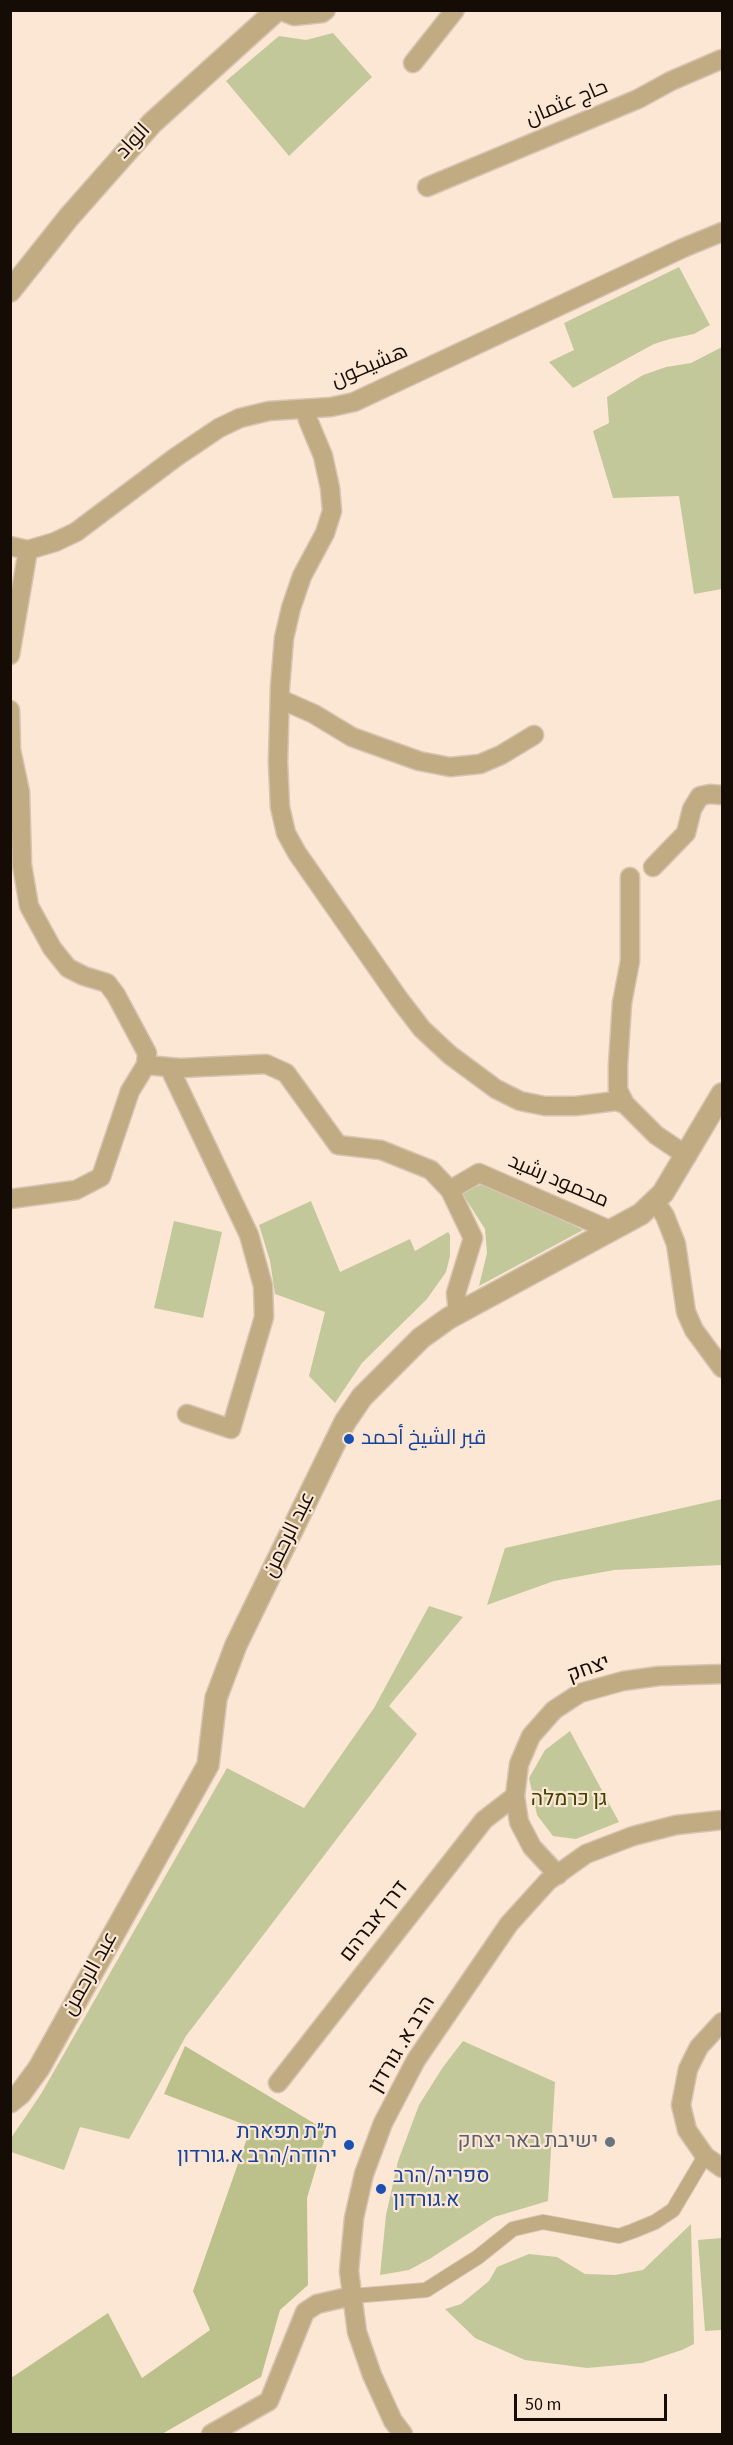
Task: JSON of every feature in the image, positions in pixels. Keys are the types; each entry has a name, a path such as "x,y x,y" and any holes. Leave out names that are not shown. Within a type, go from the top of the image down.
{"street":[{"path":"278,10 294,16 322,13 326,10"},
{"name":"الواد","path":"10,291 76,208 152,123 278,10"},
{"path":"413,63 455,10"},
{"name":"حاج عثمان","path":"427,187 638,99 671,81 723,59"},
{"name":"هشيكون","path":"19,548 55,542 76,532 219,428 240,418 269,411 332,407 354,402 672,253 723,232"},
{"path":"305,409 323,456 332,510 324,533 302,576 284,638 280,699 280,807 286,833 297,853 377,969 422,1029 450,1055 496,1089 520,1101 545,1106 576,1106 616,1101 625,1104"},
{"path":"10,655 19,548"},
{"path":"280,699 314,714 352,736 419,761 450,767 480,764 501,755 534,735"},
{"path":"10,710 11,750 20,792 22,866 29,906 52,948 68,968 84,976 106,982 147,1053 146,1065 130,1091 101,1177 76,1190 10,1199"},
{"path":"653,867 686,833 692,809 700,796 723,795"},
{"path":"630,877 630,962 622,1003 618,1090 625,1104 656,1135 687,1156"},
{"path":"146,1065 169,1067 266,1064 286,1073 338,1145 381,1150 431,1170 450,1190 472,1238 456,1293 458,1313"},
{"path":"169,1067 249,1235 263,1286 264,1317 231,1429 187,1414"},
{"name":"عبد الرحمن","path":"10,2102 25,2088 39,2068 208,1765 216,1698 236,1645 345,1422 362,1397 421,1338 458,1313 641,1214 663,1193 723,1094"},
{"name":"محمود رشيد","path":"450,1190 479,1173 612,1230"},
{"path":"654,1201 665,1216 676,1244 686,1312 694,1330 723,1368"},
{"name":"יצחק","path":"558,1875 532,1847 519,1822 515,1796 519,1764 531,1736 554,1710 580,1693 623,1681 659,1676 723,1674"},
{"name":"דרך אברהם","path":"278,2082 484,1820 515,1796"},
{"name":"הרב א. גורדון","path":"403,2434 393,2421 372,2375 357,2332 349,2271 354,2218 364,2174 383,2123 416,2060 508,1924 548,1881 586,1854 633,1836 676,1825 723,1820"},
{"path":"723,2022 699,2047 688,2069 681,2105 687,2130 705,2156 723,2168"},
{"path":"211,2434 269,2402 305,2312 317,2304 352,2296 426,2290 478,2257 513,2229 543,2222 619,2236 640,2228 655,2222 673,2210 705,2156"}],"green space":[{"path":"333,33 372,77 289,156 226,81 279,36 306,40"},
{"path":"679,267 710,325 694,334 654,344 573,388 549,362 574,350 564,323"},
{"path":"722,347 722,589 694,594 679,496 613,498 593,431 609,423 607,397 643,375 666,367 691,363"},
{"path":"488,1184 583,1230 479,1286 487,1253 485,1229 462,1193 476,1186"},
{"path":"311,1201 340,1272 410,1239 415,1251 448,1232 450,1235 450,1256 446,1272 427,1299 362,1363 335,1403 309,1376 325,1312 275,1294 270,1261 259,1225"},
{"path":"174,1221 222,1232 203,1318 154,1308"},
{"path":"722,1499 722,1565 614,1570 554,1581 487,1605 505,1548"},
{"path":"429,1606 463,1617 389,1706 417,1734 186,2036 129,2139 80,2127 64,2170 11,2152 11,2138 41,2094 227,1768 304,1808 374,1708"},
{"name":"גן כרמלה","path":"570,1731 619,1822 576,1839 553,1836 537,1815 529,1778 545,1750"},
{"path":"463,2041 555,2082 548,2201 494,2217 409,2270 380,2275 386,2215 398,2161 419,2105"},
{"path":"185,2046 327,2131 307,2198 308,2285 280,2310 261,2377 162,2434 11,2434 11,2378 108,2313 142,2378 210,2330 193,2291 251,2127 164,2094"},
{"path":"691,2224 694,2344 682,2350 642,2363 587,2368 525,2360 475,2338 445,2309 461,2304 489,2281 497,2267 529,2254 557,2257 585,2274 615,2275 643,2270"},
{"path":"722,2238 722,2330 705,2331 698,2240"}],"place":[{"name":"قبر الشيخ أحمد","path":"349,1439"},
{"name":"ישיבת באר יצחק","path":"610,2142"},
{"name":"ת״ת תפארת יהודה/הרב א.גורדון","path":"349,2145"},
{"name":"ספריה/הרב א.גורדון","path":"381,2189"}]}
